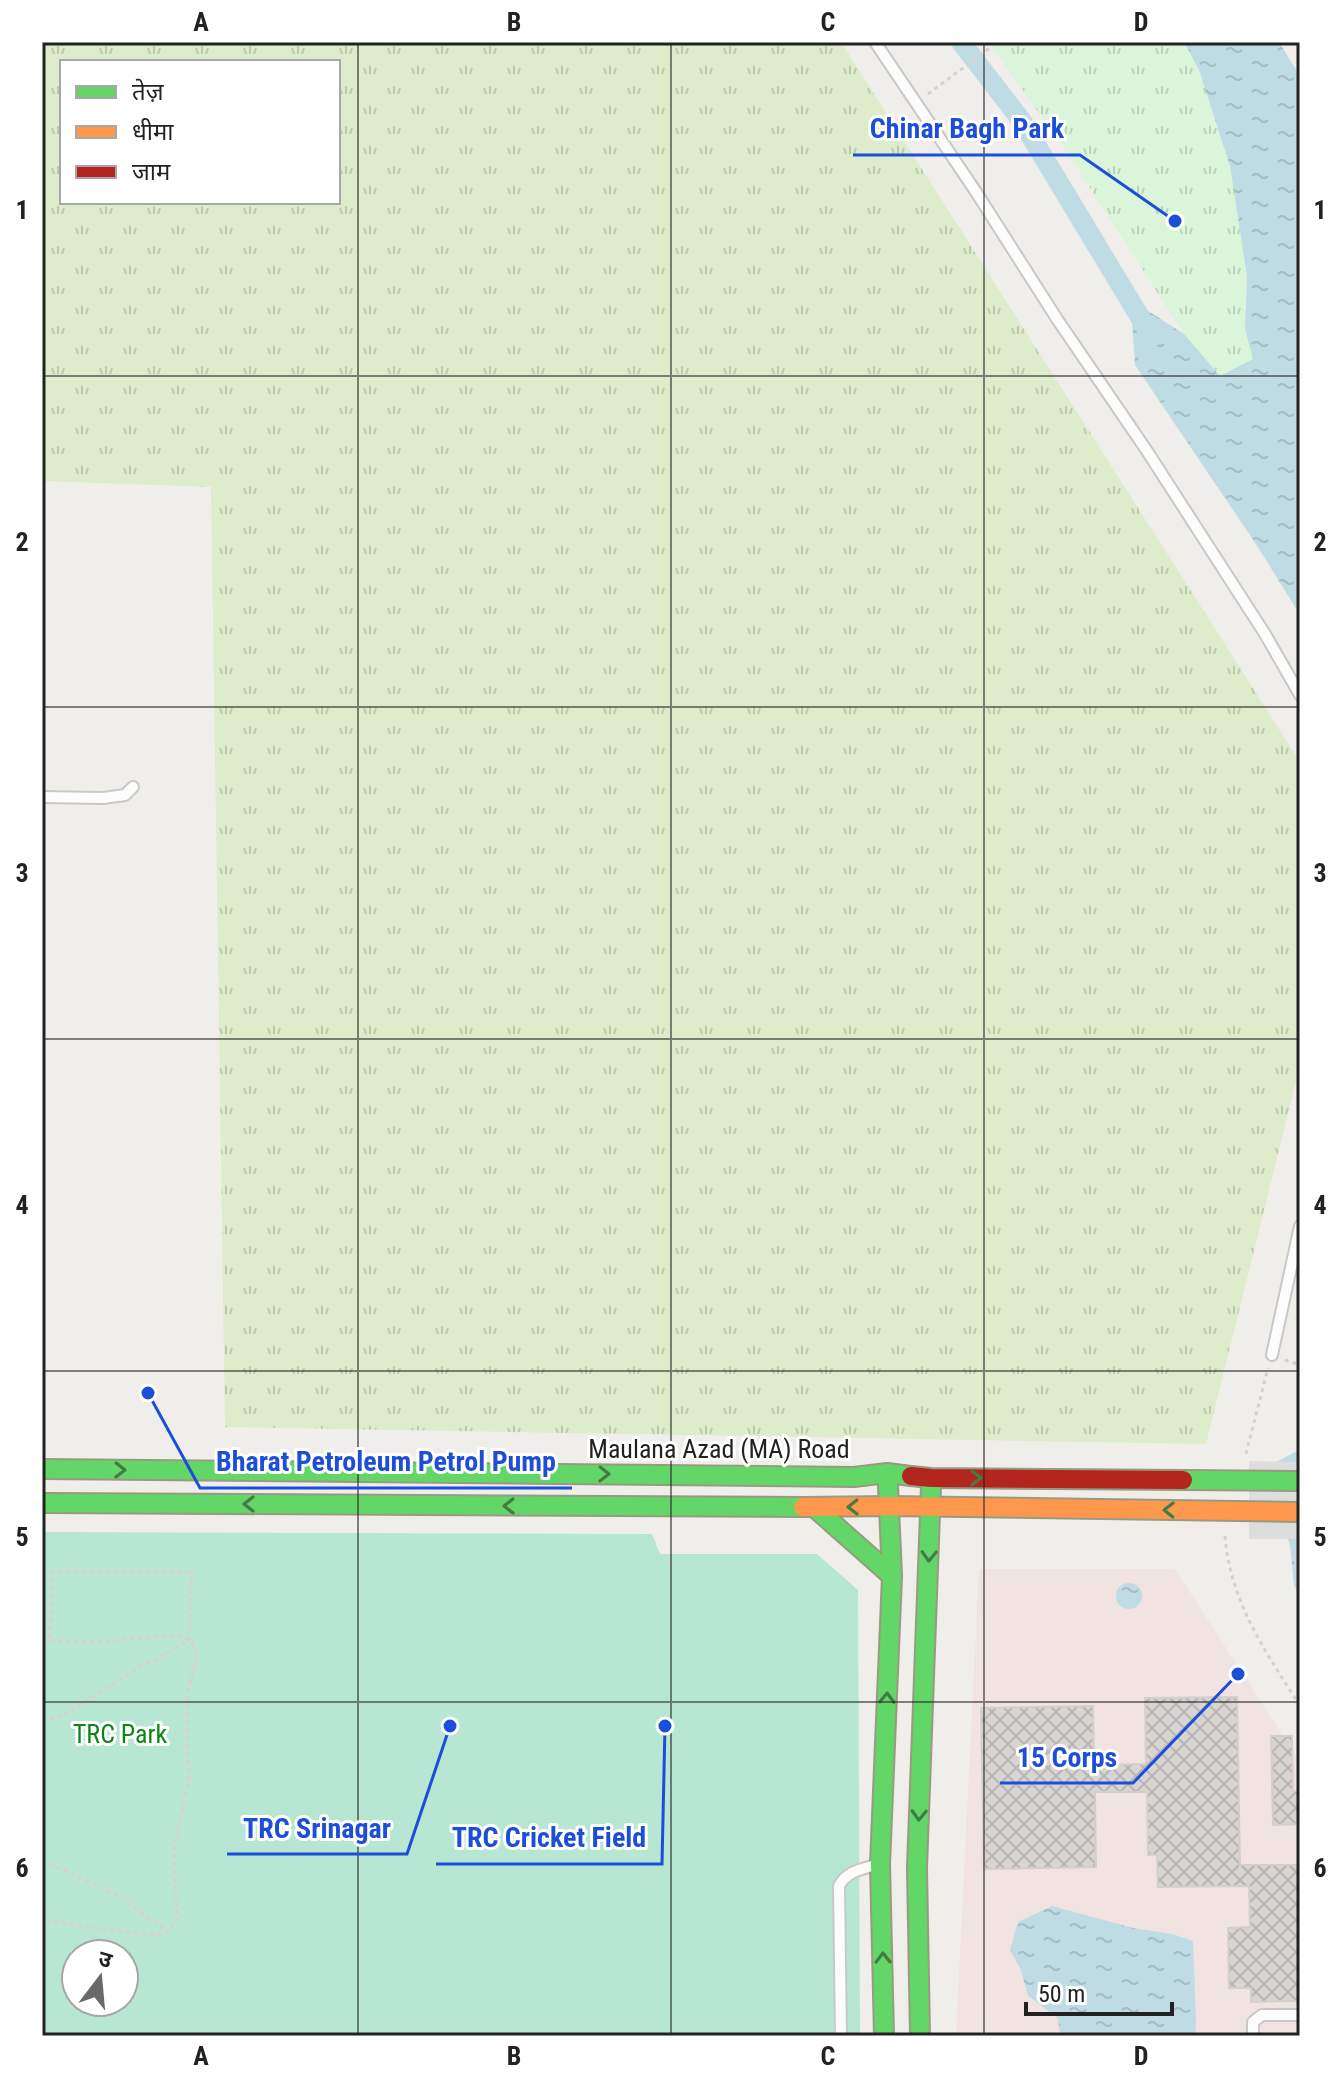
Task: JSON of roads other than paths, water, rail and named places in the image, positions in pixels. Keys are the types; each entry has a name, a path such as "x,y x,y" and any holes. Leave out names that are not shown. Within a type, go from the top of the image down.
{"main road":[{"name":"Maulana Azad (MA) Road","path":"42,1469 854,1477 887,1473 931,1478 1300,1481"},
{"path":"884,2036 881,1867 892,1576 887,1473"},
{"path":"920,2036 917,1868 931,1478"},
{"path":"42,1503 890,1506 1300,1512"},
{"path":"814,1507 892,1576"},
{"path":"881,1867 902,1899"},
{"path":"907,2036 902,1899 917,1868"}],"lane":[{"path":"875,42 1147,451 1265,634 1300,695"},
{"path":"42,797 103,798 125,795 133,787"},
{"path":"1272,1355 1300,1226"},
{"path":"841,2036 839,1886 845,1876 852,1872 881,1867"},
{"path":"1253,2036 1253,2022 1262,2015 1300,2015"}],"water":[{"path":"1184,42 1279,42 1300,76 1300,615 1135,365 1132,320 1145,309 1184,334 1220,376 1253,359 1245,329 1247,276 1230,166 1199,70"},
{"path":"1300,1416 1300,1598 1294,1585 1290,1545 1263,1469 1297,1451"},
{"path":"1129,1583 1138,1587 1142,1596 1138,1605 1129,1609 1120,1605 1116,1596 1120,1587"},
{"path":"1052,1906 1193,1941 1195,2036 1060,2036 1058,2018 1028,1996 1021,1970 1010,1950 1018,1922"}],"waterway":[{"path":"961,42 1021,120 1152,337"}],"place":[{"name":"Chinar Bagh Park","path":"1175,221"},
{"name":"Bharat Petroleum Petrol Pump","path":"148,1393"},
{"name":"15 Corps","path":"1238,1674"},
{"name":"TRC Srinagar","path":"450,1726"},
{"name":"TRC Cricket Field","path":"665,1726"}],"park label":[{"name":"TRC Park","path":"120,1734"}]}
